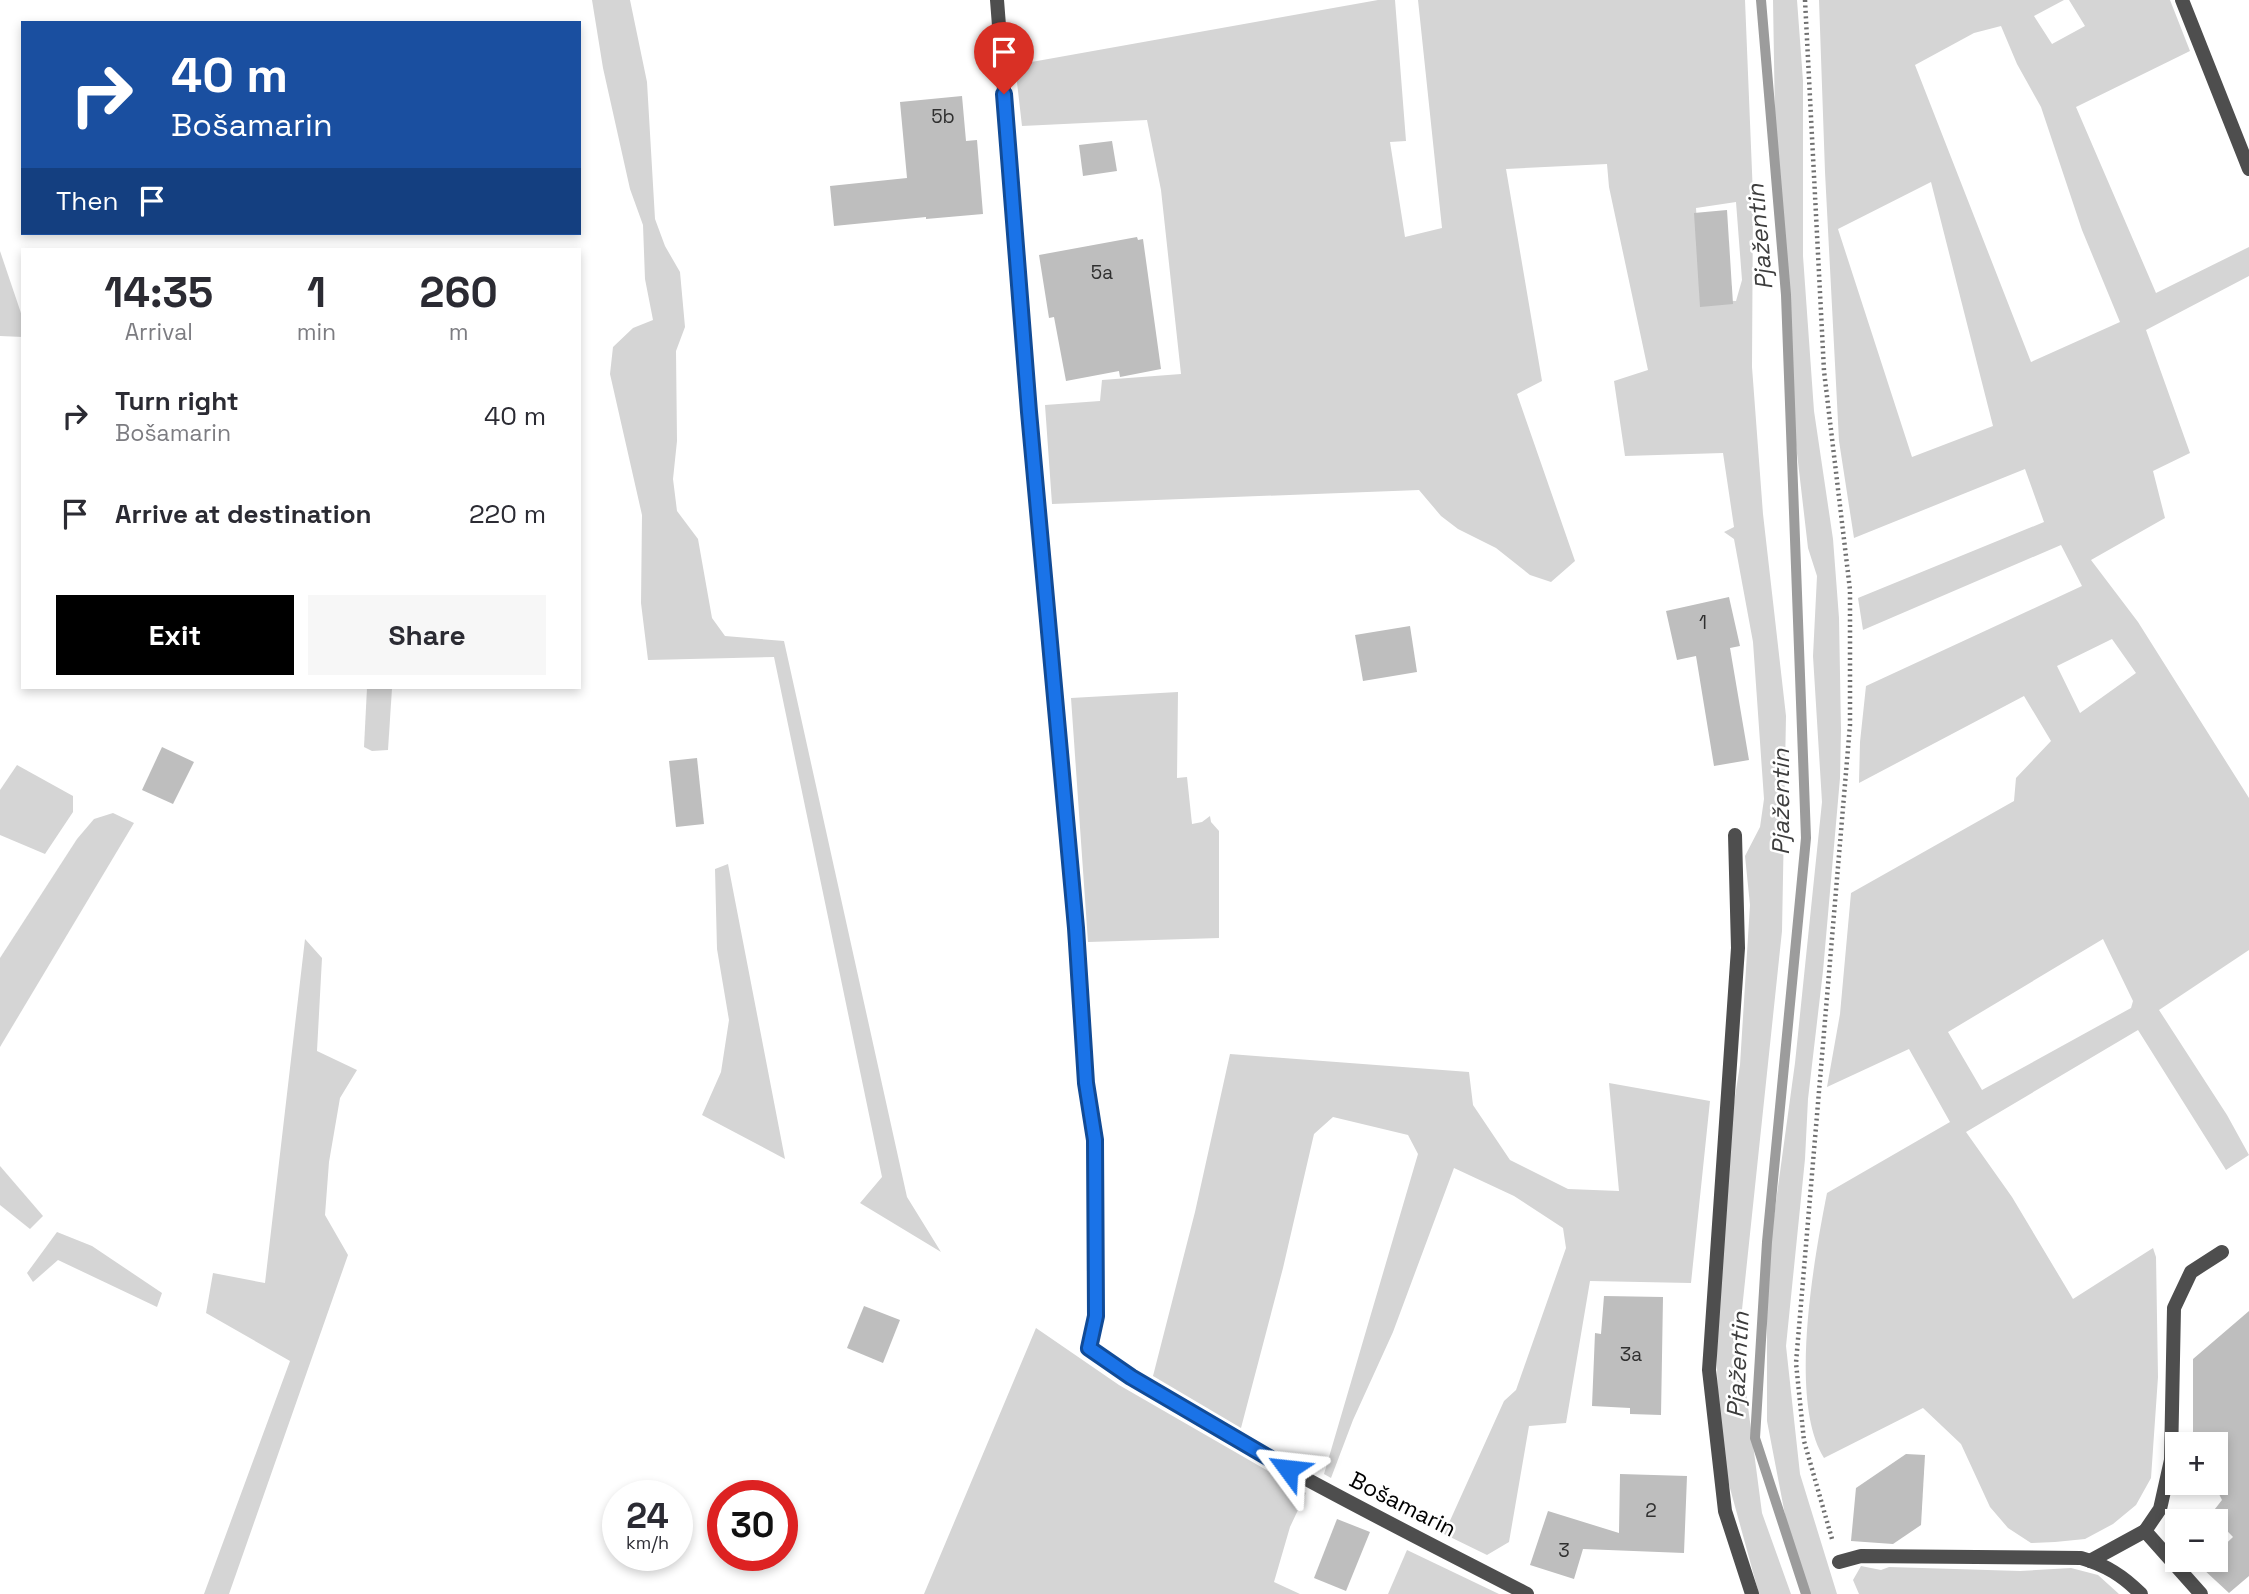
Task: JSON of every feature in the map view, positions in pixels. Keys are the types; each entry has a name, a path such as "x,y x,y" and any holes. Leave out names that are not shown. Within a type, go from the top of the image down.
{"street":[{"name":"Bošamarin","path":"997,0 1029,412 1076,928 1086,1083 1095,1140 1096,1316 1089,1348 1131,1377 1311,1482 1527,1594"},
{"path":"2182,0 2249,169"},
{"path":"1735,835 1738,948 1709,1370 1724,1511 1752,1594"},
{"path":"2090,1561 2145,1531 2160,1509 2171,1460 2174,1308 2191,1272 2222,1252"},
{"path":"2145,1531 2201,1594"},
{"path":"1839,1562 1861,1556 2048,1557 2090,1561 2102,1564 2127,1580 2141,1594"}],"path":[{"path":"1805,0 1824,371 1850,590 1850,724 1796,1363 1804,1441 1839,1562"}],"shaded area":[{"path":"592,0 630,0 647,82 655,219 665,246 680,272 685,327 676,351 677,441 673,479 677,511 698,539 712,618 725,636 784,641 907,1197 941,1252 860,1203 882,1177 774,657 648,660 641,603 642,515 610,374 613,347 633,328 653,320 645,279 643,225 630,189 603,68"},
{"path":"1378,0 1395,0 1406,141 1390,142 1405,237 1442,228 1418,0 1745,0 1753,196 1752,367 1763,514 1786,716 1782,931 1739,1338 1762,1513 1791,1594 1759,1594 1719,1448 1716,1327 1731,1121 1740,1065 1750,905 1745,856 1760,827 1764,799 1753,642 1734,539 1724,532 1734,527 1723,453 1625,456 1614,381 1648,370 1609,187 1607,164 1506,169 1542,381 1517,394 1575,561 1551,582 1530,575 1496,548 1458,529 1441,516 1419,490 1052,504 1045,405 1100,401 1102,380 1181,374 1161,190 1147,120 1022,126 1015,65","holes":["1736,202 1742,280 1736,301 1702,300 1696,208"]},
{"path":"1773,0 1797,0 1803,81 1803,256 1814,411 1833,539 1839,618 1840,778 1786,1346 1800,1474 1837,1594 1807,1594 1805,1590 1786,1520 1767,1421 1767,1267 1795,1063 1822,802 1813,656 1817,576 1808,548 1790,393 1776,181"},
{"path":"1819,0 2064,0 2034,16 2052,44 2085,26 2069,0 2170,0 2190,51 2076,107 2156,293 2249,247 2249,276 2146,330 2190,453 2153,471 2165,518 2091,560 2138,622 2249,798 2249,950 2159,1010 2227,1115 2249,1155 2226,1170 2138,1030 1966,1132 2012,1197 2073,1299 2153,1248 2156,1257 2158,1377 2151,1478 2136,1505 2113,1524 2085,1539 2031,1543 2008,1528 1990,1507 1961,1444 1923,1408 1824,1458 1813,1433 1807,1402 1807,1329 1827,1193 1950,1122 1909,1049 1827,1087 1840,1014 1851,893 2014,801 2016,778 2051,741 2024,696 1859,783 1866,686 2082,586 2061,545 1863,630 1858,598 2044,522 2025,469 1854,538 1839,441","holes":["2001,26 2017,64 2041,107 2082,230 2120,322 2031,362 1915,65 1974,33","1931,182 1993,426 1912,457 1838,229","2112,639 2136,673 2080,713 2057,666","2103,939 2133,1001 2131,1008 1982,1090 1948,1032"]},
{"path":"0,251 21,313 21,337 0,336"},
{"path":"367,689 392,689 388,750 372,751 364,747"},
{"path":"1178,692 1177,778 1187,777 1192,824 1202,822 1210,816 1211,822 1219,831 1219,938 1088,942 1071,698"},
{"path":"17,765 73,796 73,812 45,854 0,835 0,790"},
{"path":"113,813 134,823 0,1047 0,958 77,839 94,819"},
{"path":"728,864 785,1159 702,1115 721,1072 729,1020 717,949 715,869"},
{"path":"305,939 322,958 317,1051 357,1070 340,1098 329,1162 325,1215 348,1255 229,1594 204,1594 290,1361 206,1313 213,1273 265,1283"},
{"path":"1230,1054 1469,1072 1473,1105 1510,1160 1568,1189 1619,1191 1609,1083 1710,1101 1691,1283 1590,1281 1566,1423 1529,1426 1509,1542 1487,1555 1444,1534 1504,1401 1516,1390 1566,1248 1563,1228 1514,1196 1454,1168 1393,1332 1353,1420 1331,1478 1324,1474 1418,1154 1408,1135 1333,1117 1314,1134 1283,1268 1241,1428 1153,1376 1195,1212"},
{"path":"0,1166 43,1216 30,1229 0,1205"},
{"path":"57,1232 92,1246 162,1293 157,1307 58,1260 33,1282 27,1273"},
{"path":"1036,1328 1119,1385 1306,1493 1290,1527 1274,1582 1300,1594 924,1594"},
{"path":"1407,1550 1499,1594 1388,1594"},
{"path":"1861,1566 1881,1570 1889,1567 2020,1571 2071,1568 2098,1575 2119,1594 1859,1594 1853,1580"}],"building":[{"path":"962,96 966,141 977,140 983,214 834,226 830,186 907,178 900,102"},
{"path":"1112,141 1117,171 1083,176 1079,145"},
{"path":"1727,210 1733,304 1700,307 1694,213"},
{"path":"1137,237 1138,240 1143,239 1161,369 1120,377 1119,371 1066,381 1054,317 1049,318 1039,255"},
{"path":"1729,597 1740,646 1730,648 1749,760 1714,766 1696,656 1677,660 1666,611"},
{"path":"1410,626 1417,672 1363,681 1355,635"},
{"path":"162,747 194,762 173,804 142,790"},
{"path":"697,758 704,824 676,827 669,761"},
{"path":"1604,1296 1663,1297 1661,1415 1630,1414 1630,1408 1592,1406 1595,1333 1601,1334"},
{"path":"864,1306 900,1320 883,1363 847,1348"},
{"path":"2249,1311 2249,1576 2229,1593 2206,1572 2228,1572 2228,1542 2233,1537 2228,1532 2228,1509 2215,1509 2222,1500 2220,1495 2228,1495 2228,1432 2193,1432 2193,1359"},
{"path":"1906,1454 1925,1455 1921,1525 1893,1544 1851,1541 1856,1488"},
{"path":"1620,1474 1687,1476 1684,1553 1583,1549 1574,1579 1530,1565 1548,1511 1619,1533"},
{"path":"1337,1519 1370,1532 1346,1591 1314,1578"}],"waterway":[{"name":"Pjažentin","path":"1761,0 1786,295 1806,838 1767,1242 1755,1438 1806,1594"}],"route":[{"path":"1004,94 1029,412 1076,928 1086,1083 1095,1140 1096,1316 1089,1348 1131,1377 1288,1469"}]}
